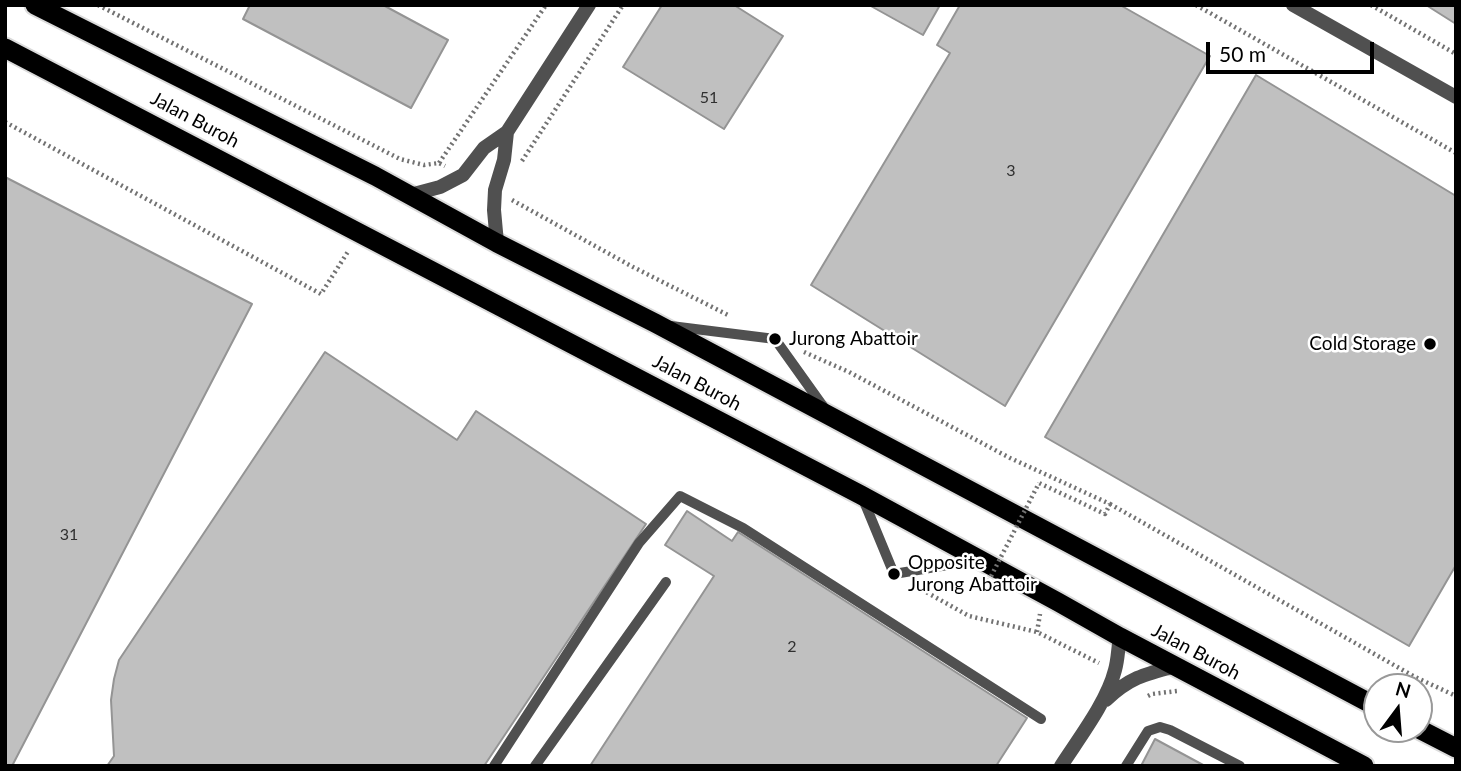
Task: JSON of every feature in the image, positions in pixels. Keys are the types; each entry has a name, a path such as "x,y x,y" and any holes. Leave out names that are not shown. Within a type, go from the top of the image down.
{"highway":[{"name":"Jalan Buroh","path":"35,5 410,195 1363,700"},
{"name":"Jalan Buroh","path":"5,48 14,56 360,232 861,495 1058,601 1119,638 1364,766"},
{"path":"1433,736 1456,748"}],"street":[{"path":"410,195 440,187 463,175 484,148 507,132 589,5"},
{"path":"1293,5 1456,97"},
{"path":"497,243 495,190 504,160 507,132"},
{"path":"1061,766 1098,708 1115,671 1119,638"},
{"path":"1098,708 1119,688 1135,678 1175,666"}],"lane":[{"path":"654,323 775,339 830,416"},
{"path":"861,495 894,574 980,559"},
{"path":"494,766 639,543 680,496 743,528 1041,719"},
{"path":"535,766 666,582"},
{"path":"1126,766 1148,730 1160,727 1240,766"}],"path":[{"path":"97,5 400,159 424,165 439,163 546,5"},
{"path":"520,165 623,5"},
{"path":"1196,5 1456,153"},
{"path":"1371,5 1456,54"},
{"path":"5,122 321,294 360,232"},
{"path":"986,586 1039,483 1105,514"},
{"path":"1110,504 1416,677 1456,696"},
{"path":"894,574 969,616 1037,632 1115,671"},
{"path":"1037,632 1041,614"},
{"path":"1141,699 1152,694 1178,691"}],"building":[{"path":"250,5 383,5 448,40 411,108 243,19"},
{"path":"662,5 734,5 783,36 724,129 623,67"},
{"path":"869,5 940,5 923,35"},
{"path":"960,5 1120,5 1210,56 1005,406 811,285 950,53 937,45"},
{"path":"1426,5 1456,5 1456,24"},
{"path":"1256,75 1456,196 1456,565 1409,646 1045,437"},
{"path":"5,177 252,304 12,766 5,766"},
{"path":"325,352 457,440 476,411 646,524 484,766 107,766 114,756 111,700 119,660"},
{"path":"687,511 732,541 738,532 1027,718 996,766 590,766 714,576 665,545"},
{"path":"1155,739 1205,766 1141,766"}],"place":[{"name":"Jurong Abattoir","path":"775,339"},
{"name":"Cold Storage","path":"1430,344"},
{"name":"Opposite Jurong Abattoir","path":"894,574"}]}
